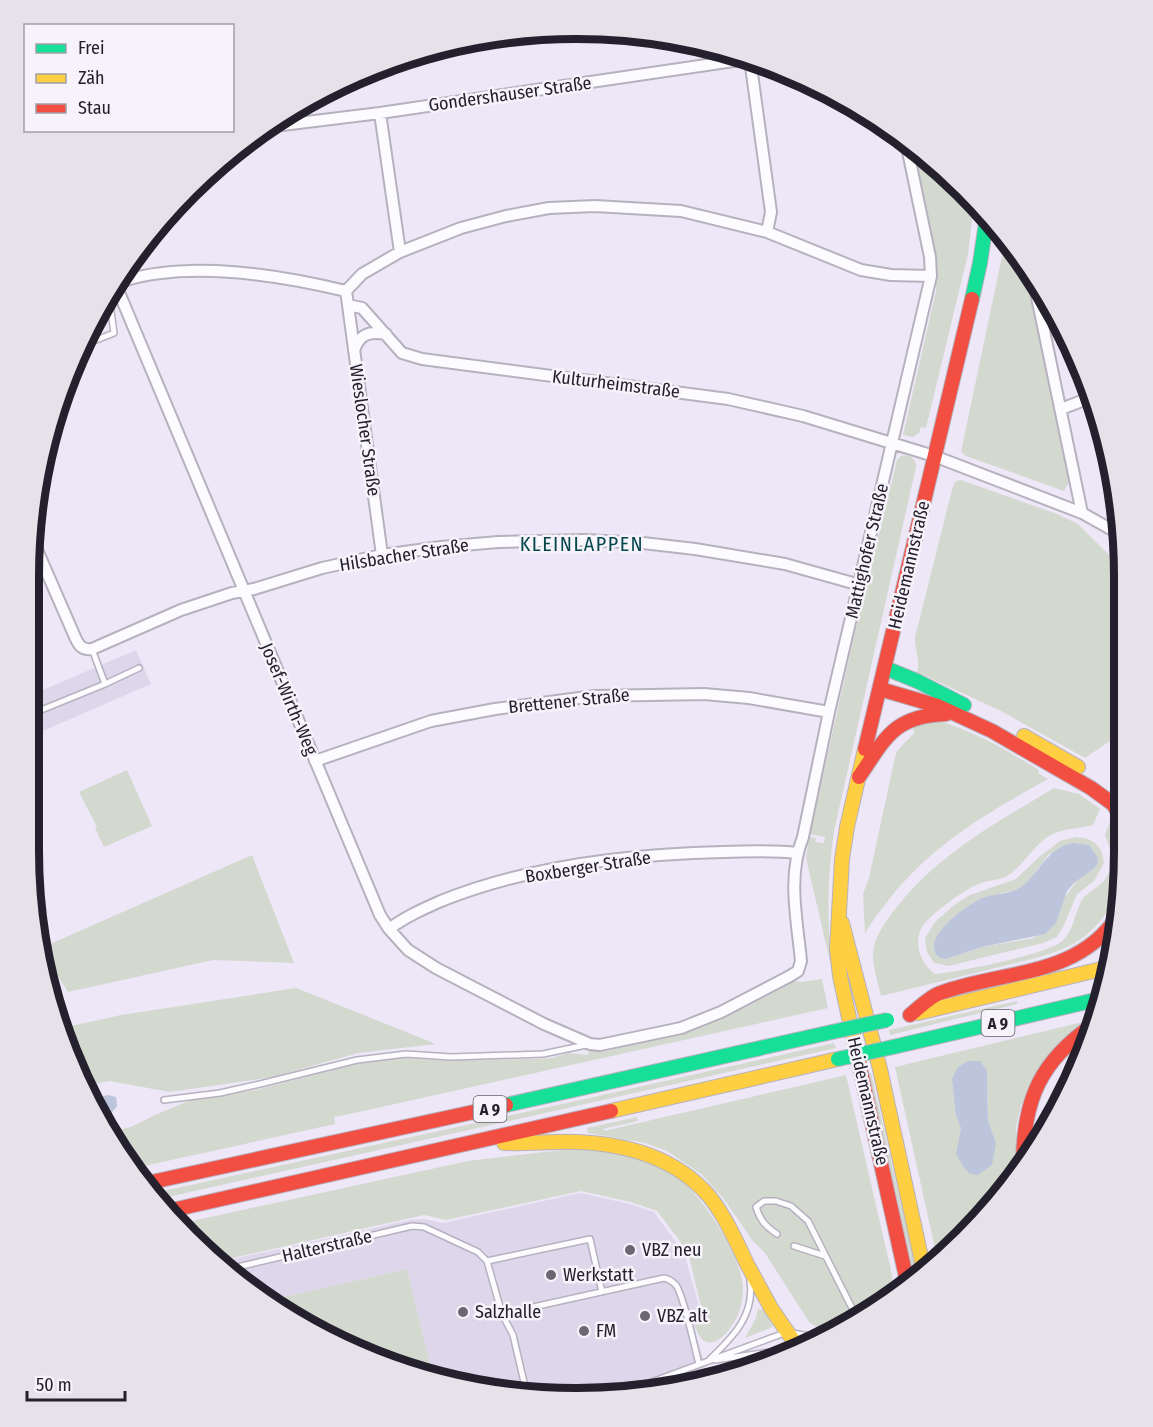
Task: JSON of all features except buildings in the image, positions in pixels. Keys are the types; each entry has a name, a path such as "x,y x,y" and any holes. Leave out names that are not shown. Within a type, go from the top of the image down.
{"main road":[{"name":"Heidemannstraße","path":"906,1276 840,975 837,949 842,860 859,777 980,263 985,227"},
{"path":"885,668 917,681 1094,783 1114,792"},
{"path":"880,688 938,706 1050,757"},
{"path":"859,777 894,729 906,720 913,716 957,714"},
{"path":"1094,783 1114,806"},
{"name":"Heidemannstraße","path":"840,915 880,1069 922,1262"},
{"path":"910,1015 938,994 1074,958 1092,946 1108,927"},
{"name":"A 9","path":"153,1182 910,1015 1101,969"},
{"name":"A 9","path":"176,1209 1092,1001"},
{"path":"1022,1150 1027,1116 1044,1072 1058,1053 1081,1033"},
{"path":"481,1141 508,1144 578,1142 615,1146 647,1154 669,1164 688,1177 708,1196 728,1226 771,1308 794,1342"}],"street":[{"name":"Gondershauser Straße","path":"285,125 729,61"},
{"path":"753,70 771,212 767,232"},
{"path":"380,113 400,252"},
{"name":"Mattighofer Straße","path":"590,1044 600,1045 648,1035 703,1020 798,970 801,961 794,887 796,853 803,837 829,712 931,276 930,257 908,154"},
{"path":"346,291 362,274 400,252 461,228 549,208 595,206 681,211 767,232 861,270 891,275 931,276"},
{"path":"129,279 140,276 200,271 282,278 346,291"},
{"path":"346,291 348,305"},
{"name":"Josef-Wirth-Weg","path":"120,294 380,915 408,950 436,968 544,1024 590,1044"},
{"path":"1038,302 1082,513"},
{"name":"Kulturheimstraße","path":"348,305 362,308 402,353 422,359 728,399 803,416 934,456 1082,513 1112,530"},
{"name":"Wieslocher Straße","path":"348,305 382,555"},
{"path":"354,352 357,343 365,334 376,332 386,334"},
{"path":"1061,409 1084,400"},
{"name":"Hilsbacher Straße","path":"92,649 181,610 322,568 382,555 498,542 585,540 695,549 785,564 860,585"},
{"path":"40,555 80,646 85,650 92,649"},
{"name":"Brettener Straße","path":"315,761 431,721 495,709 595,696 704,694 749,698 829,712"},
{"name":"Boxberger Straße","path":"389,929 407,916 448,899 501,881 531,874 656,855 743,851 796,853"}],"lane":[{"path":"93,341 114,333 111,309"},
{"path":"92,649 105,684"},
{"path":"39,711 139,668"},
{"path":"165,1100 220,1093 357,1059 406,1054 451,1057 543,1054 590,1044"},
{"path":"777,1234 765,1226 759,1217 756,1207 764,1201 776,1201 790,1206 808,1221 853,1311"},
{"name":"Halterstraße","path":"237,1267 412,1226 424,1227 478,1252 487,1261"},
{"path":"525,1385 513,1335 502,1314 487,1261 590,1239 602,1292"},
{"path":"794,1246 825,1256"},
{"path":"708,1361 739,1330 744,1319 751,1290 747,1264"},
{"path":"502,1314 664,1278 676,1286 681,1298 699,1364"},
{"path":"648,1383 787,1332 808,1336"},
{"path":"708,1361 767,1352"}],"shaded area":[{"path":"917,161 973,213 968,254 926,428 921,427 919,433 913,437 903,435 936,291 936,271"},
{"path":"1003,250 1028,286 1069,482 1064,491 966,456 961,452"},
{"path":"901,456 912,458 916,467 834,831 828,900 832,970 806,858 809,837 816,838 815,842 824,843 825,837 810,834 854,636 897,460"},
{"path":"961,480 1057,514 1078,524 1114,560 1114,738 1085,758 1001,711 917,672 915,637 956,481"},
{"path":"136,650 151,684 39,733 39,692"},
{"path":"933,719 988,741 1039,770 1038,773 1048,779 963,830 925,860 891,897 865,934 863,894 869,878 895,757 897,751 914,733 913,721"},
{"path":"127,770 152,826 104,847 95,828 97,827 79,792"},
{"path":"1054,788 1079,794 1100,809 1093,825 1054,833 1037,845 1011,873 1002,878 978,884 964,892 946,904 925,923 919,935 918,948 926,965 935,974 1019,957 1061,942 1072,927 1084,897 1102,883 1109,872 1111,854 1105,835 1111,818 1114,826 1114,850 1111,906 1090,932 1065,948 1032,959 881,996 873,952 876,940 888,918 934,868 992,826"},
{"path":"1076,837 1092,841 1099,847 1104,863 1094,881 1077,894 1057,937 1043,943 949,966 934,963 927,952 925,938 935,922 954,905 970,895 1016,879 1060,841","holes":["1050,853 1076,882 1034,938 982,947 946,959 942,959 935,952 973,903 1019,889 1030,879"]},
{"path":"252,855 294,963 213,960 68,992 52,966 48,945"},
{"path":"822,979 828,1008 334,1117 335,1124 142,1166 118,1130 131,1127 191,1100 255,1090 368,1061 397,1058 532,1059 552,1058 568,1053 588,1055 589,1051 607,1051 710,1023 754,1003 793,981"},
{"path":"296,988 436,1044 358,1053 273,1077 170,1092 109,1081 93,1085 69,1026 121,1015"},
{"path":"1017,1001 1017,1004 890,1035 889,1030"},
{"path":"1083,1022 1021,1105 1016,1127 1017,1158 981,1205 935,1251 895,1067","holes":["988,1092 988,1122 996,1143 958,1142 962,1128 956,1115"]},
{"path":"834,1043 836,1048 166,1197 161,1191"},
{"path":"1068,1068 1040,1123 1051,1092"},
{"path":"868,1073 871,1073 916,1268 913,1270"},
{"path":"846,1075 893,1284 820,1330 809,1322 765,1253 752,1240 724,1199 701,1174 667,1151 645,1143 588,1133 587,1128 637,1117 638,1121 603,1129 604,1131"},
{"path":"570,1149 598,1151 638,1159 676,1177 696,1195 707,1209 726,1239 739,1268 743,1297 733,1324 718,1340 707,1342 702,1340 695,1325 704,1319 688,1252 657,1211 631,1202 581,1191 446,1220 424,1215 227,1259 188,1222 468,1161"},
{"path":"580,1193 654,1212 684,1253 702,1317 695,1330 707,1372 647,1383 576,1388 506,1383 437,1370 431,1368 407,1269 279,1298 228,1260 410,1220 424,1219 443,1223"},
{"path":"407,1269 431,1368 339,1333 279,1298"},
{"path":"758,1309 764,1310 773,1327 745,1338 756,1318"}],"water":[{"path":"1073,843 1089,845 1098,858 1097,865 1067,891 1056,923 1045,934 982,947 946,959 936,955 935,941 953,918 985,897 1021,887 1050,855"},
{"path":"968,1061 980,1061 987,1071 988,1121 996,1143 992,1165 978,1175 970,1174 956,1154 961,1128 956,1115 952,1079 958,1067"},
{"path":"108,1095 116,1097 117,1106 110,1115 109,1115 99,1097"}],"traffic: fast":[{"path":"972,299 985,227"},
{"path":"885,668 964,705"},
{"path":"893,1047 1092,1001"},
{"path":"832,1032 887,1020"},
{"path":"506,1105 832,1032"},
{"path":"838,1059 893,1047"}],"traffic: slow":[{"path":"1024,736 1078,767"},
{"path":"859,1064 840,976 837,949 842,859 865,749"},
{"path":"842,923 880,1069 922,1262"},
{"path":"918,1013 1101,969"},
{"path":"611,1111 838,1059"},
{"path":"504,1143 595,1143 632,1150 666,1163 696,1183 709,1196 725,1220 747,1264"},
{"path":"747,1264 771,1308 794,1342"}],"traffic: jam":[{"path":"865,749 972,299"},
{"path":"880,689 938,706 992,731 1091,788 1114,806"},
{"path":"859,777 893,731 914,719 946,714"},
{"path":"910,1015 940,993 1060,962 1082,951 1108,928"},
{"path":"1024,1148 1026,1121 1038,1084 1060,1052 1081,1033"},
{"path":"859,1064 906,1276"},
{"path":"153,1182 506,1105"},
{"path":"176,1209 611,1111"}],"place":[{"name":"VBZ neu","path":"630,1250"},
{"name":"Werkstatt","path":"551,1275"},
{"name":"Salzhalle","path":"463,1312"},
{"name":"VBZ alt","path":"645,1316"},
{"name":"FM","path":"584,1331"}],"district":[{"name":"KLEINLAPPEN","path":"582,544"}]}
